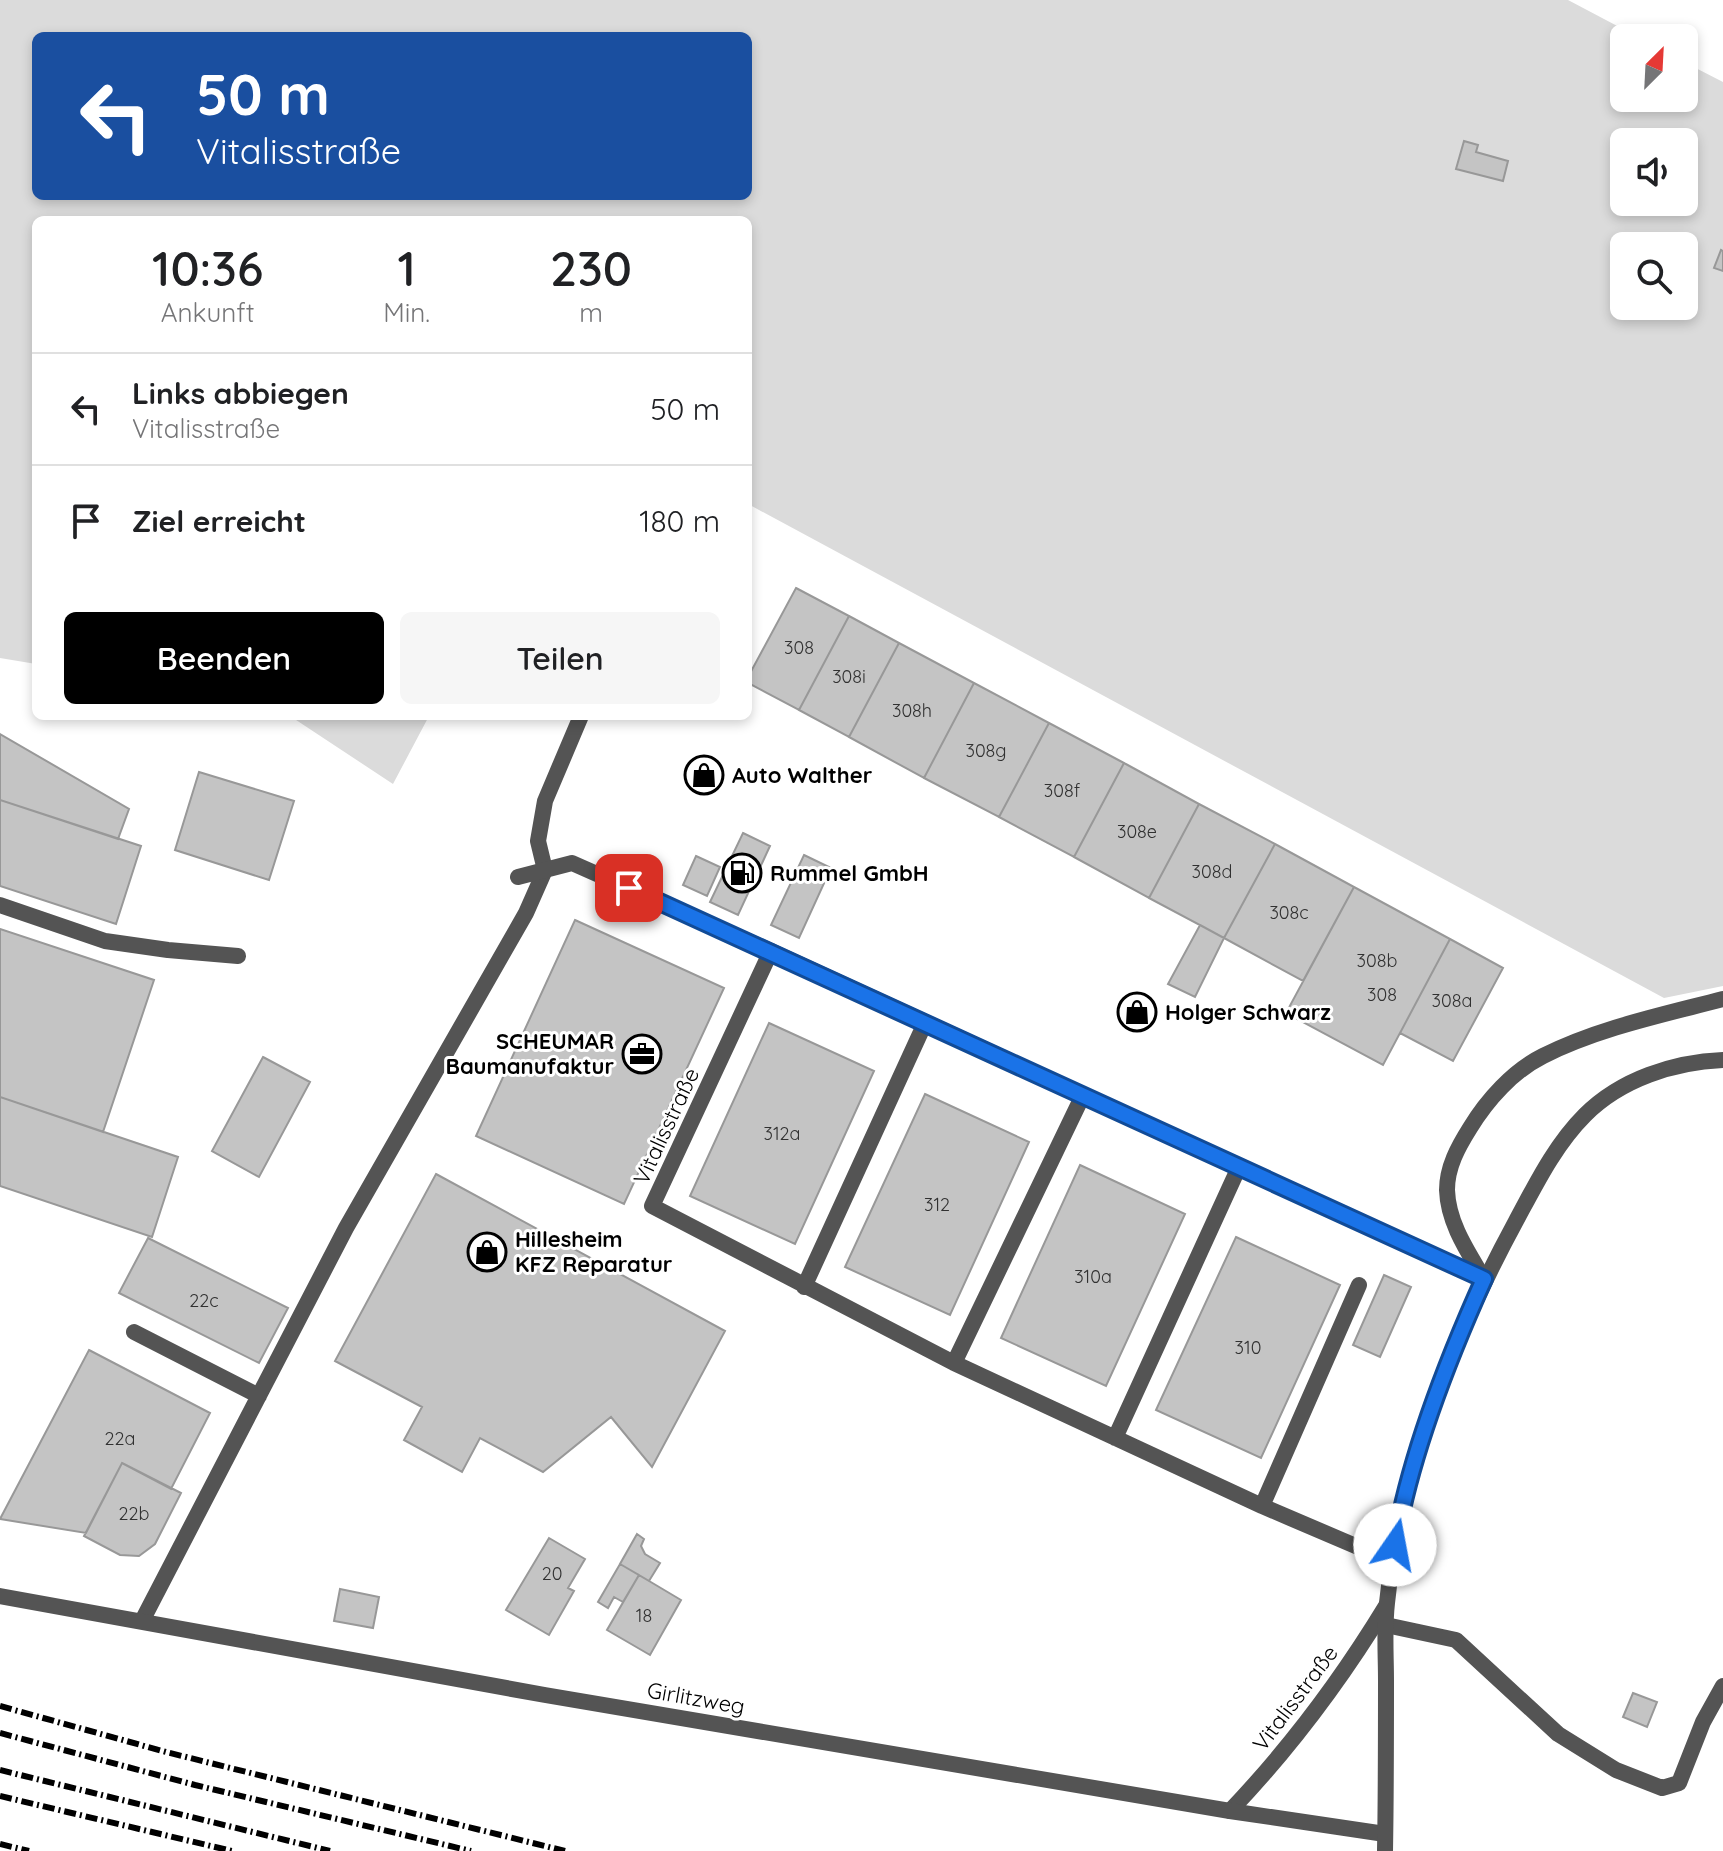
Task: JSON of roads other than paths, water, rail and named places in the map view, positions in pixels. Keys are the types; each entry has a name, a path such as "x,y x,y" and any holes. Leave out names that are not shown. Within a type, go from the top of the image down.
{"street":[{"path":"142,1621 346,1228 507,948 545,870 538,841 545,801 579,720"},
{"path":"518,877 572,863 771,951 1484,1279"},
{"path":"0,905 105,941 238,956"},
{"name":"Vitalisstraße","path":"771,951 652,1206 954,1363 1262,1506 1393,1562"},
{"path":"1484,1279 1455,1229 1447,1190 1453,1154 1480,1111 1506,1083 1541,1057 1621,1025 1723,999"},
{"path":"804,1287 925,1023"},
{"name":"Vitalisstraße","path":"1385,1843 1386,1625 1398,1528 1425,1430 1461,1330 1484,1279 1547,1163 1586,1114 1622,1088 1656,1072 1699,1061 1723,1060"},
{"path":"954,1363 1083,1095"},
{"path":"1115,1438 1239,1167"},
{"path":"1262,1506 1359,1285"},
{"path":"134,1332 259,1396"},
{"name":"Girlitzweg","path":"0,1596 545,1695 1230,1811 1385,1843"},
{"name":"Vitalisstraße","path":"1230,1811 1275,1764 1302,1729 1387,1605"},
{"path":"1386,1625 1456,1640 1558,1734 1616,1770 1662,1788 1679,1783 1703,1722 1723,1686"}],"railway":[{"path":"0,1706 166,1752 565,1851"},
{"path":"0,1733 195,1785 471,1851"},
{"path":"0,1770 330,1851"},
{"path":"0,1796 232,1851"},
{"path":"0,1844 29,1851"}],"place":[{"name":"Auto Walther","path":"704,775"},
{"name":"Rummel GmbH","path":"742,873"},
{"name":"Holger Schwarz","path":"1137,1012"},
{"name":"SCHEUMAR Baumanufaktur","path":"642,1054"},
{"name":"Hillesheim KFZ Reparatur","path":"487,1252"}]}
